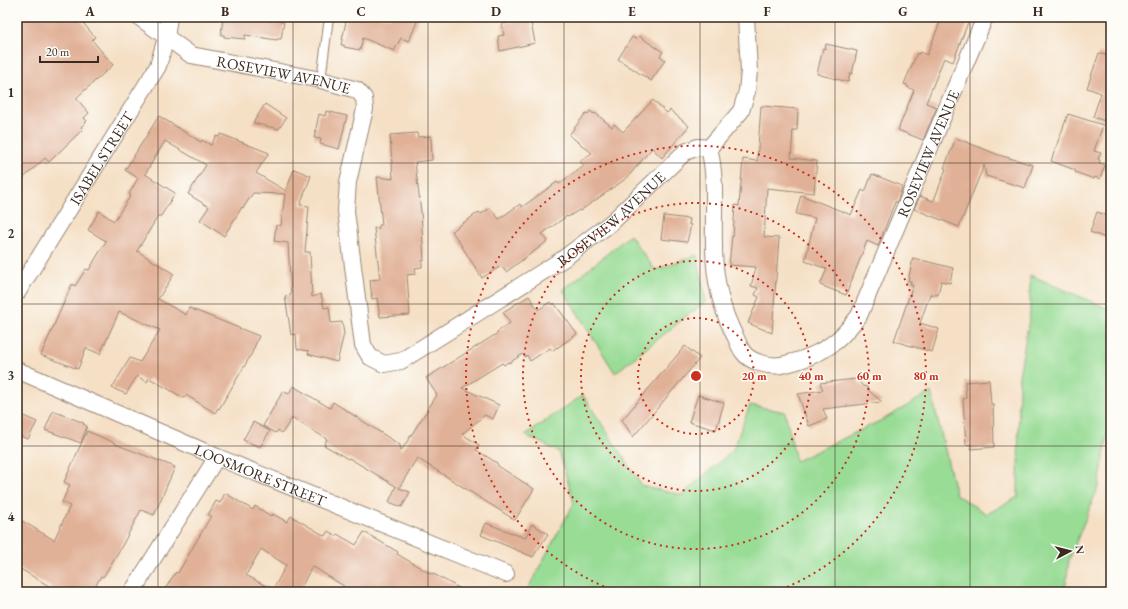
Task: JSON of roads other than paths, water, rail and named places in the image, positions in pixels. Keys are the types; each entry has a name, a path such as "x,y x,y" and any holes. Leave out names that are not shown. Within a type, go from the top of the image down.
{"street":[{"name":"ROSEVIEW AVENUE","path":"139,17 191,55 321,80 357,90 364,98 365,109 348,182 346,211 363,345 370,357 384,364 401,361 563,259 612,222 685,152 698,147 709,148 712,160 714,179 714,247 718,293 730,327 744,353 760,363 775,366 796,362 821,352 837,340 859,316 985,17"},
{"name":"ISABEL STREET","path":"17,293 158,66 166,38 169,17"},
{"path":"709,148 741,111 747,91 749,71 746,17"},
{"name":"LOOSMORE STREET","path":"17,370 217,457 506,574"},
{"path":"132,592 217,457"}],"lane":[{"path":"321,80 329,17"}]}
